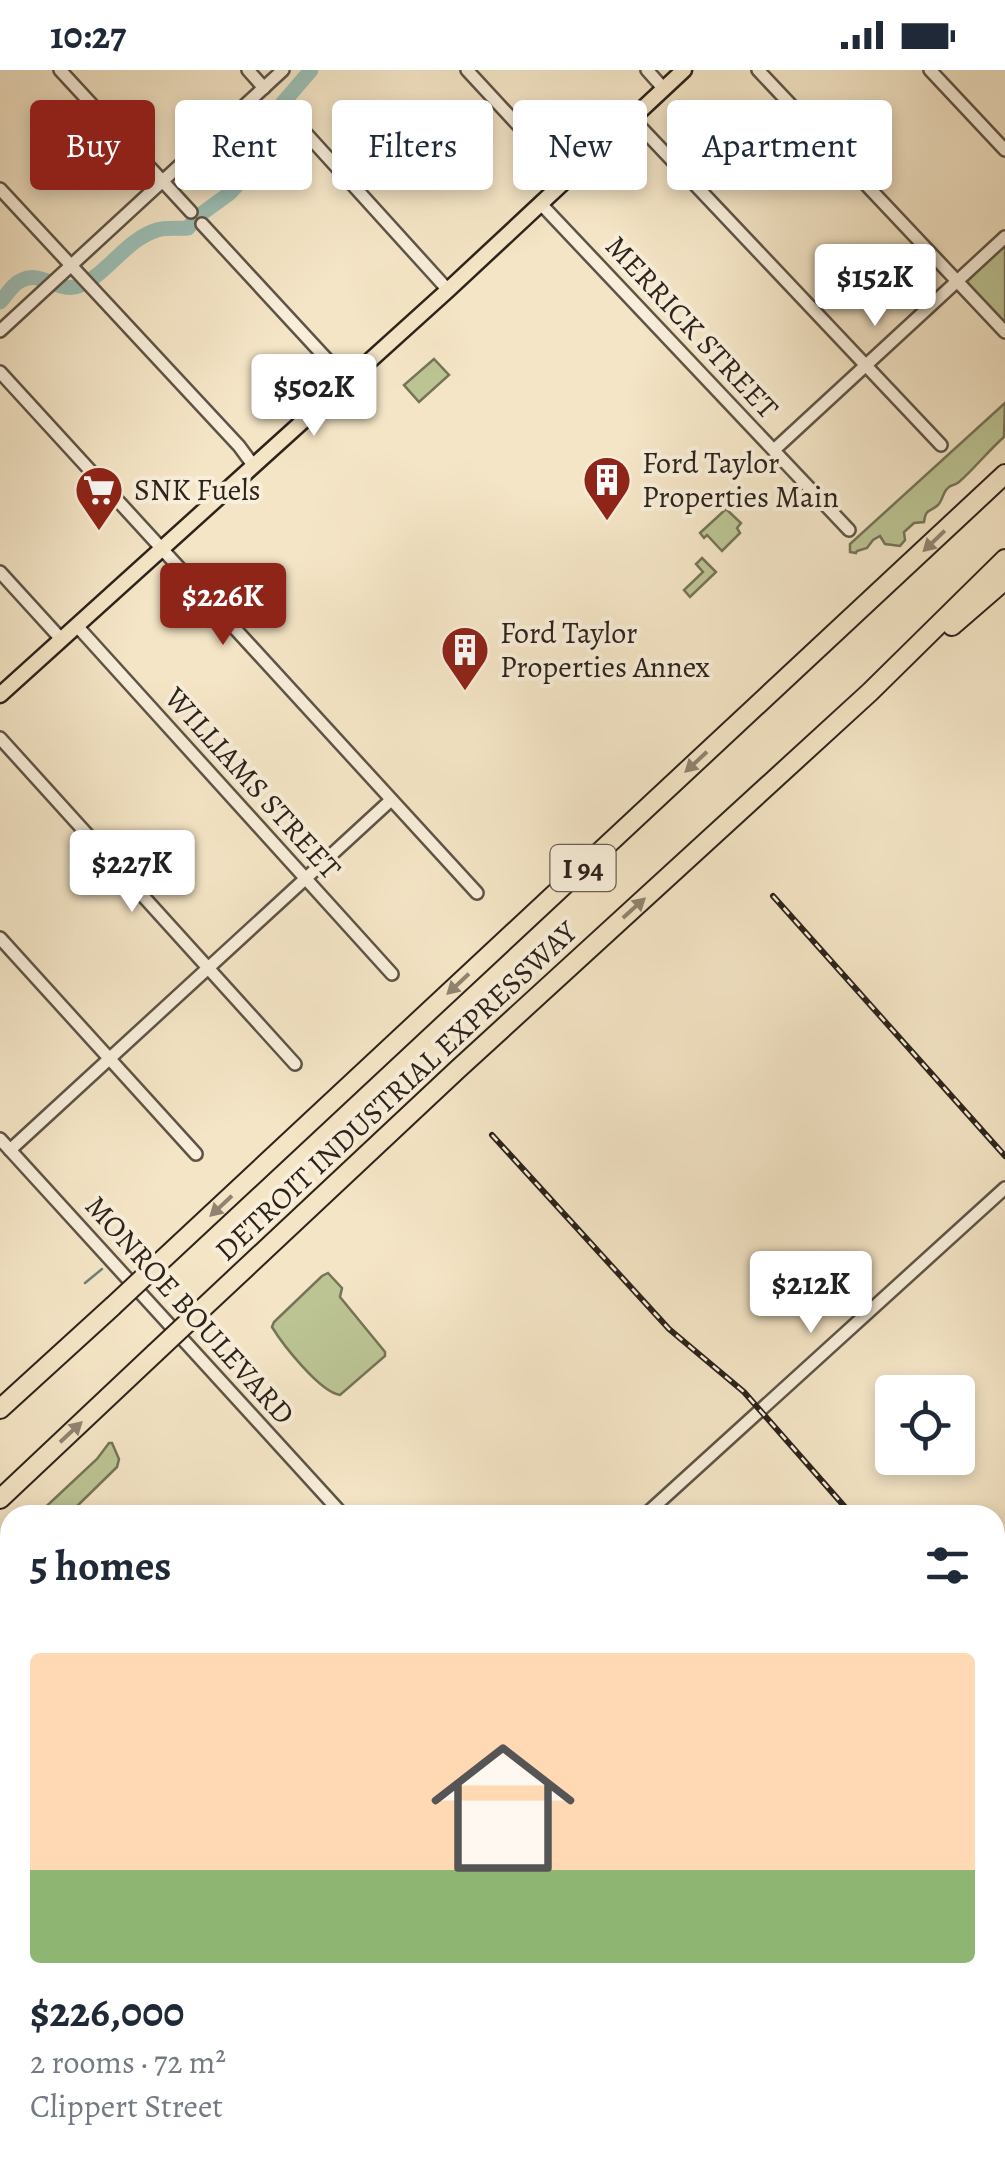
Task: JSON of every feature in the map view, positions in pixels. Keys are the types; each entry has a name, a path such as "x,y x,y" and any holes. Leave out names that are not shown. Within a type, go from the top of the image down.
{"highway":[{"path":"960,516 1005,464"},
{"name":"DETROIT INDUSTRIAL EXPRESSWAY","path":"0,1410 1005,474"},
{"name":"DETROIT INDUSTRIAL EXPRESSWAY","path":"0,1499 457,1070 870,692 1005,560"},
{"path":"870,692 1005,580"}],"main road":[{"path":"647,104 684,70"},
{"path":"0,694 554,190"}],"street":[{"path":"60,70 192,212"},
{"path":"248,70 264,88"},
{"path":"0,332 58,280 76,272 163,181 284,70"},
{"path":"467,70 513,120"},
{"path":"647,70 664,89"},
{"path":"758,70 1005,332"},
{"path":"930,70 1005,150"},
{"path":"647,134 940,445"},
{"path":"312,140 448,290"},
{"path":"0,189 239,446 253,466"},
{"name":"MERRICK STREET","path":"540,203 849,530"},
{"path":"202,224 346,380"},
{"path":"774,450 1005,237"},
{"path":"0,372 477,894"},
{"path":"0,572 62,640"},
{"name":"WILLIAMS STREET","path":"77,626 392,974"},
{"path":"0,738 295,1064"},
{"path":"10,1150 391,800"},
{"path":"0,938 196,1154"},
{"name":"MONROE BOULEVARD","path":"0,1138 334,1505"},
{"path":"656,1505 1005,1188"}],"green space":[{"path":"1005,245 1005,323 966,282"},
{"path":"434,359 449,375 419,402 404,385"},
{"path":"1005,403 1004,437 948,488 924,522 914,523 904,532 905,540 900,546 885,544 880,536 867,548 850,552 850,544"},
{"path":"726,509 741,523 737,528 740,533 722,551 700,533"},
{"path":"702,558 716,572 690,597 684,590 703,572 696,564"},
{"path":"328,1273 342,1288 340,1297 385,1352 340,1395 313,1377 272,1327"},
{"path":"112,1443 119,1459 117,1467 78,1505 48,1505"}],"waterway":[{"path":"0,302 15,284 29,278 66,287 81,285 146,234 188,228 257,164 272,140 281,105 311,70"},
{"path":"85,1283 102,1269"}],"railway":[{"path":"773,896 1005,1156"},
{"path":"492,1135 669,1329 744,1392 843,1505"}],"place":[{"name":"Ford Taylor Properties Main","path":"607,522"},
{"name":"SNK Fuels","path":"99,532"},
{"name":"Ford Taylor Properties Annex","path":"465,692"}]}
